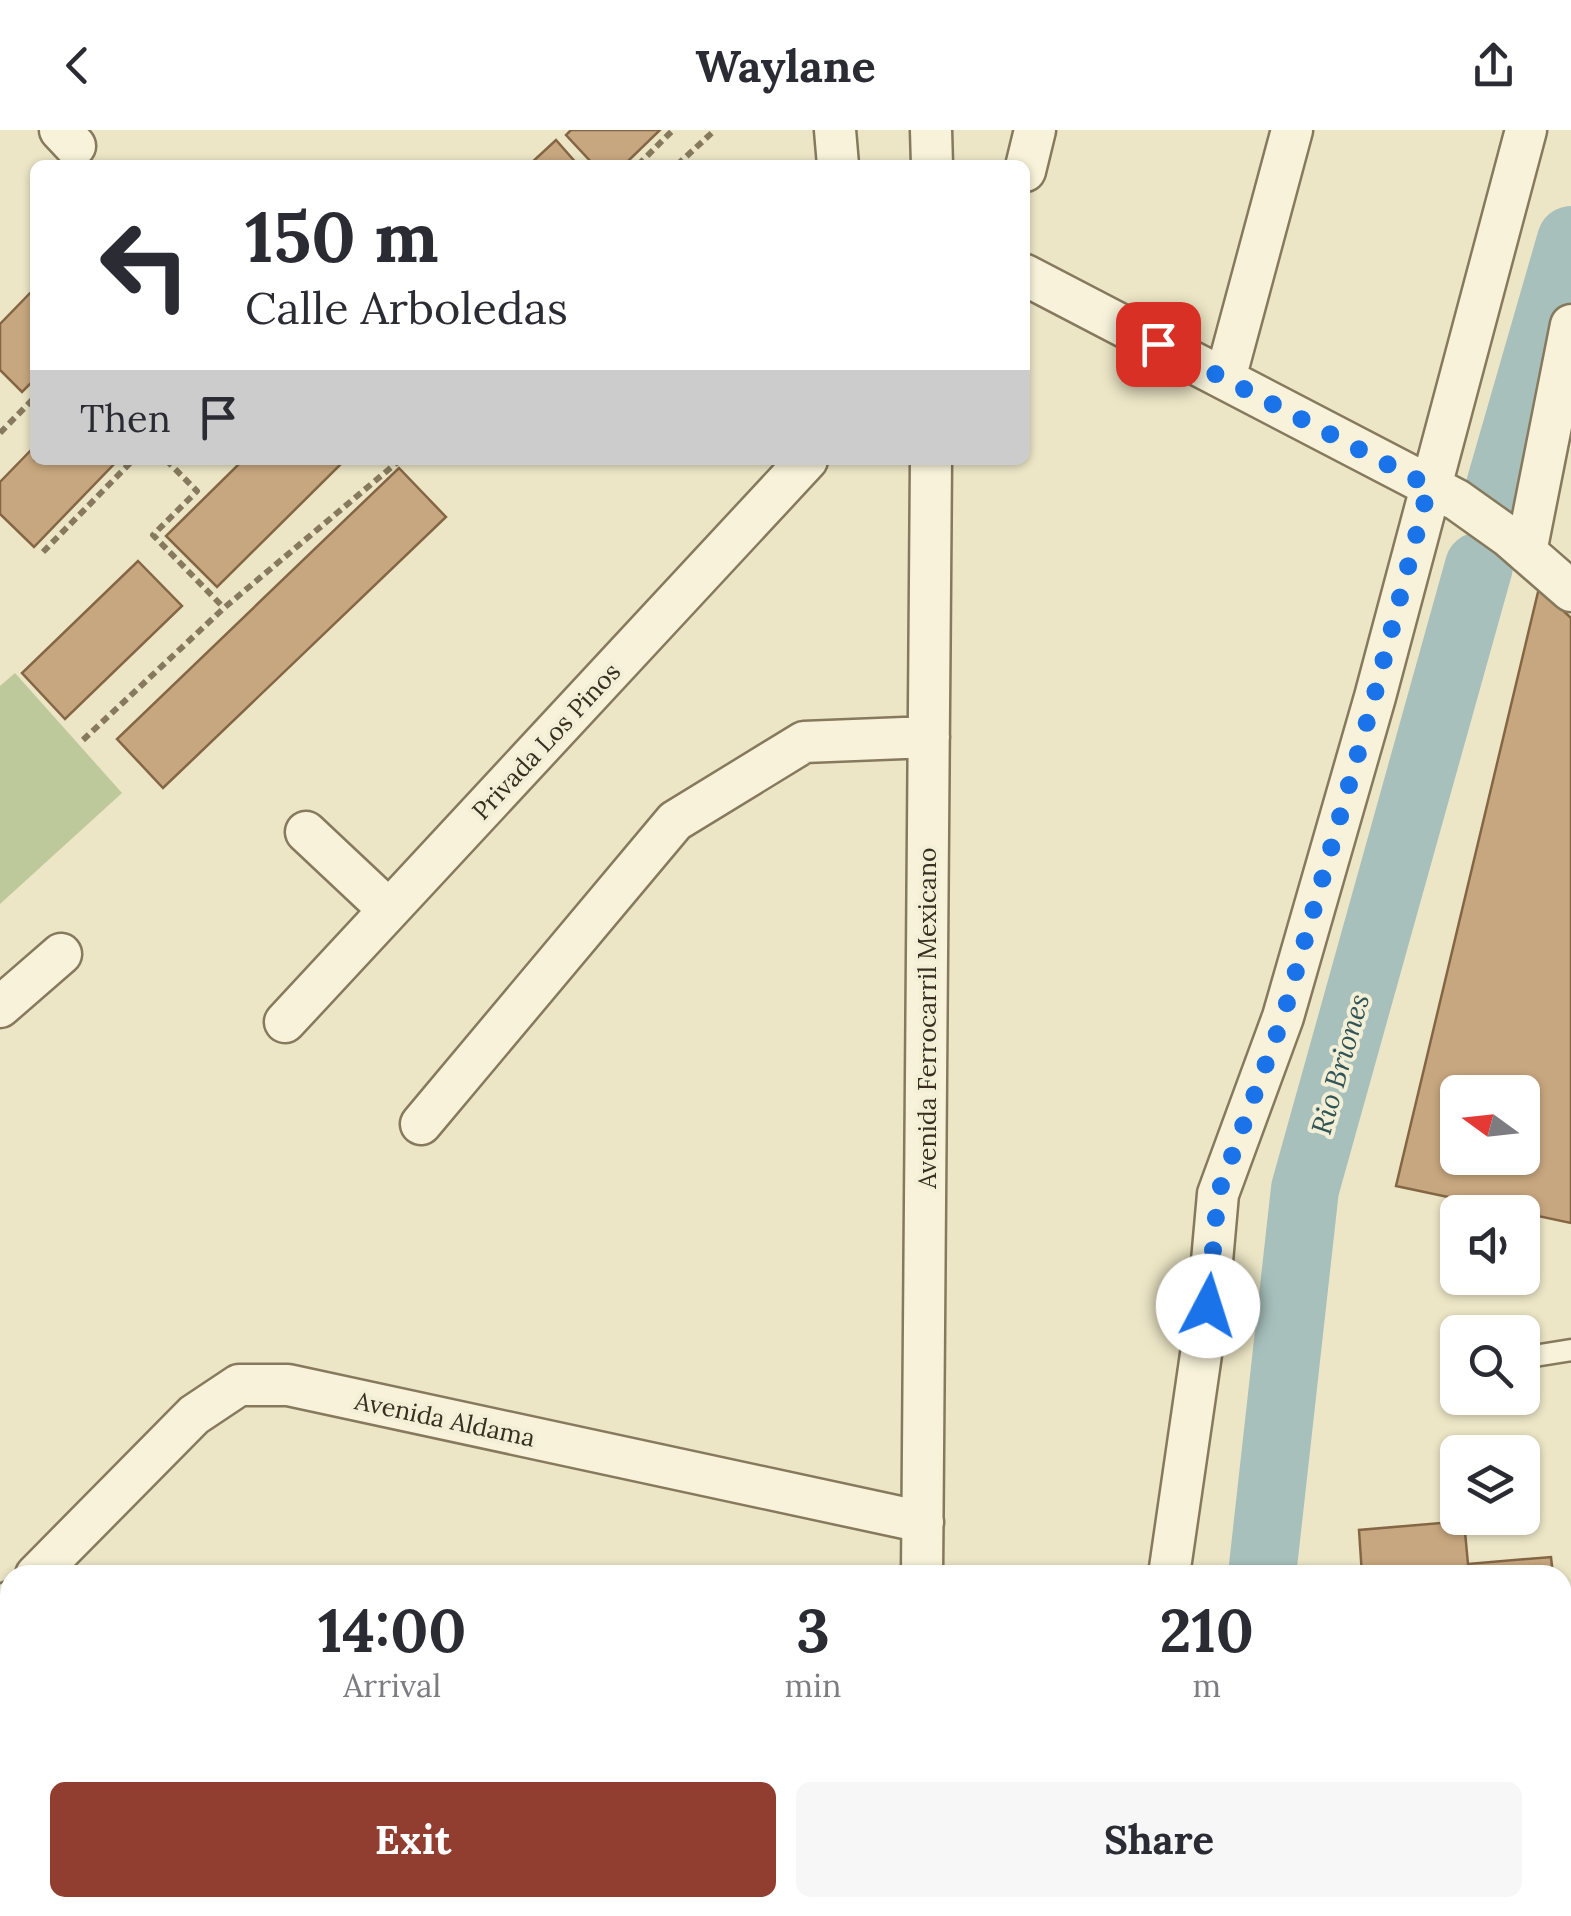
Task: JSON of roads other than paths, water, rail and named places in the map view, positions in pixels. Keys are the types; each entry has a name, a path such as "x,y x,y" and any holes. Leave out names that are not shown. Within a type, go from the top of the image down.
{"street":[{"path":"836,130 838,160"},
{"path":"931,130 932,160"},
{"path":"1028,160 1036,130"},
{"path":"1225,379 1292,130"},
{"path":"1169,1565 1208,1306 1218,1194 1283,1017 1374,697 1526,130"},
{"path":"1030,278 1456,500 1571,591"},
{"path":"1526,552 1571,325"},
{"name":"Privada Los Pinos","path":"284,1022 801,465"},
{"name":"Avenida Ferrocarril Mexicano","path":"922,1565 932,465"},
{"path":"421,1124 675,821 804,742 929,736"},
{"path":"306,832 389,910"},
{"path":"0,1007 61,954"},
{"name":"Avenida Aldama","path":"46,1565 194,1415 239,1385 288,1385 923,1522"}],"lane":[{"path":"1540,1355 1571,1350"}],"waterway":[{"name":"Rio Briones","path":"1500,486 1571,240"},
{"name":"Rio Briones","path":"1263,1565 1305,1189 1479,566"}]}
